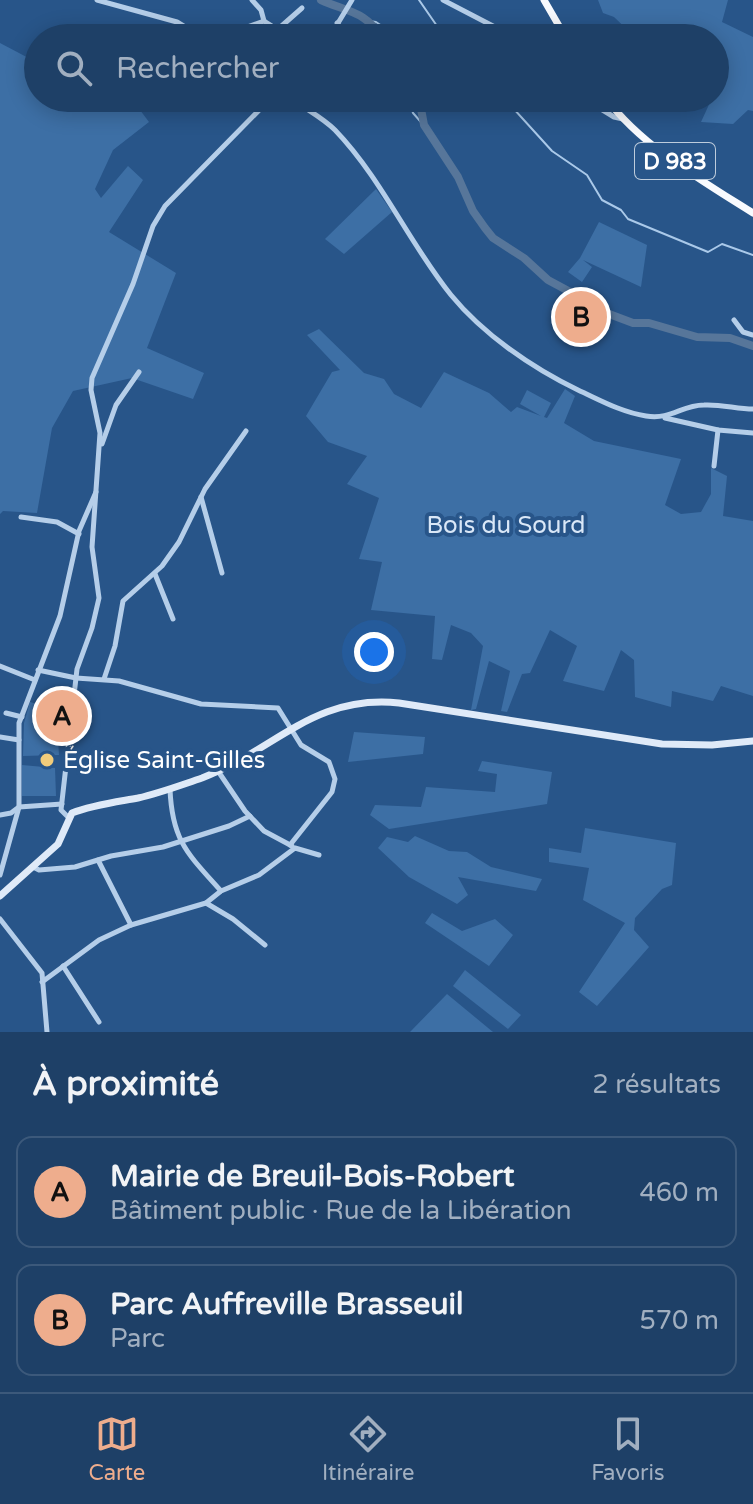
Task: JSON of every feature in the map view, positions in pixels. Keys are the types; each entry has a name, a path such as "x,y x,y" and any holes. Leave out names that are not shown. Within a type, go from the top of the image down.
{"main road":[{"path":"544,0 558,24"},
{"name":"D 983","path":"618,112 668,157 753,213"},
{"path":"0,896 58,844 68,817 77,811 170,789 218,771 322,712 359,702 399,703 662,744 753,741"}],"street":[{"path":"97,0 180,24"},
{"path":"252,0 268,24"},
{"path":"443,0 489,24"},
{"path":"337,23 350,2"},
{"path":"284,24 302,8"},
{"path":"256,24 264,21"},
{"path":"68,817 61,810 76,678 99,598 92,547 100,433 91,390 92,378 133,284 153,226 165,206 257,112"},
{"path":"312,112 347,145 454,298 508,346 559,381 614,407 718,430 753,433"},
{"path":"606,112 621,120 623,118"},
{"path":"734,320 743,332 753,335"},
{"path":"99,452 116,405 139,372"},
{"path":"664,417 704,405 753,409"},
{"path":"714,466 718,430"},
{"path":"104,679 115,646 123,601 155,574 179,542 201,496 246,431"},
{"path":"0,875 19,807 22,717 60,616 79,534 97,491"},
{"path":"201,496 222,573"},
{"path":"21,517 57,522 79,534"},
{"path":"155,574 173,619"},
{"path":"0,666 35,680"},
{"path":"38,670 76,678 104,679 201,704 273,706 282,712 301,745 329,762 335,779 332,792 293,846 259,875 221,891 206,903 131,925 99,940 42,982"},
{"path":"6,713 22,717"},
{"path":"0,737 19,740"},
{"path":"218,771 264,831 319,855"},
{"path":"170,789 171,809 180,842 221,891"},
{"path":"0,815 11,813 19,807 62,804"},
{"path":"33,867 39,870 64,869 180,842 250,816"},
{"path":"98,860 131,925"},
{"path":"206,903 233,919 265,945"},
{"path":"0,919 42,973 47,1032"},
{"path":"63,966 99,1022"}],"green space":[{"path":"598,0 728,0 722,22 726,24 621,24 603,13"},
{"path":"729,25 753,37 753,111 748,110 733,124 701,122 706,112 729,112"},
{"path":"0,43 24,56 24,112 142,112 149,122 113,150 95,189 101,198 128,166 143,180 109,232 176,273 147,348 204,373 193,399 132,378 73,391 52,428 37,513 3,511 0,514"},
{"path":"376,189 392,212 344,254 325,239"},
{"path":"599,222 647,245 641,287 583,260 592,267 582,282 568,272 580,258"},
{"name":"Bois du Sourd","path":"319,329 364,373 384,379 394,394 421,408 444,372 489,393 511,412 517,407 541,416 520,404 527,390 551,403 544,417 547,418 565,389 575,396 564,423 594,441 681,459 665,505 681,514 701,512 711,494 711,468 727,476 723,516 753,521 753,696 721,686 713,701 672,691 671,707 635,697 634,660 621,650 604,691 563,681 577,646 550,630 530,673 522,674 507,712 501,711 510,671 489,661 476,709 471,710 483,646 471,633 451,625 442,660 432,659 435,616 371,610 382,562 359,559 379,498 347,484 367,456 328,442 306,416 332,372 340,370 307,335"},
{"path":"30,702 56,709 59,755 23,756 24,723"},
{"path":"354,732 425,737 423,754 348,762"},
{"path":"482,761 552,772 547,804 389,829 370,815 375,805 421,807 426,787 495,792 497,774 478,771"},
{"path":"22,765 55,768 56,796 22,796"},
{"path":"585,828 676,843 672,885 662,889 635,918 634,930 649,947 597,1006 579,992 625,923 583,900 589,868 549,862 549,848 581,853"},
{"path":"415,836 449,851 467,852 491,867 542,879 536,891 458,877 468,895 457,904 409,877 378,848 387,837 408,842"},
{"path":"432,913 462,931 495,919 513,935 489,966 425,923"},
{"path":"465,970 521,1015 508,1029 453,986"},
{"path":"447,994 493,1032 410,1032"}],"waterway":[{"path":"321,0 355,13 371,24"},
{"path":"419,0 436,24"},
{"path":"369,21 379,24"},
{"path":"413,112 428,130"},
{"path":"422,112 424,125 458,177 473,211 493,238 524,258 548,280 574,294 580,303 633,323 649,323 697,337 730,338 753,346"},
{"path":"517,112 552,151 587,175 602,200 621,210 628,219 708,252 722,244 753,255"}],"place":[{"name":"Parc Auffreville Brasseuil","path":"581,317"},
{"name":"Mairie de Breuil-Bois-Robert","path":"62,716"},
{"name":"Église Saint-Gilles","path":"47,760"}]}
